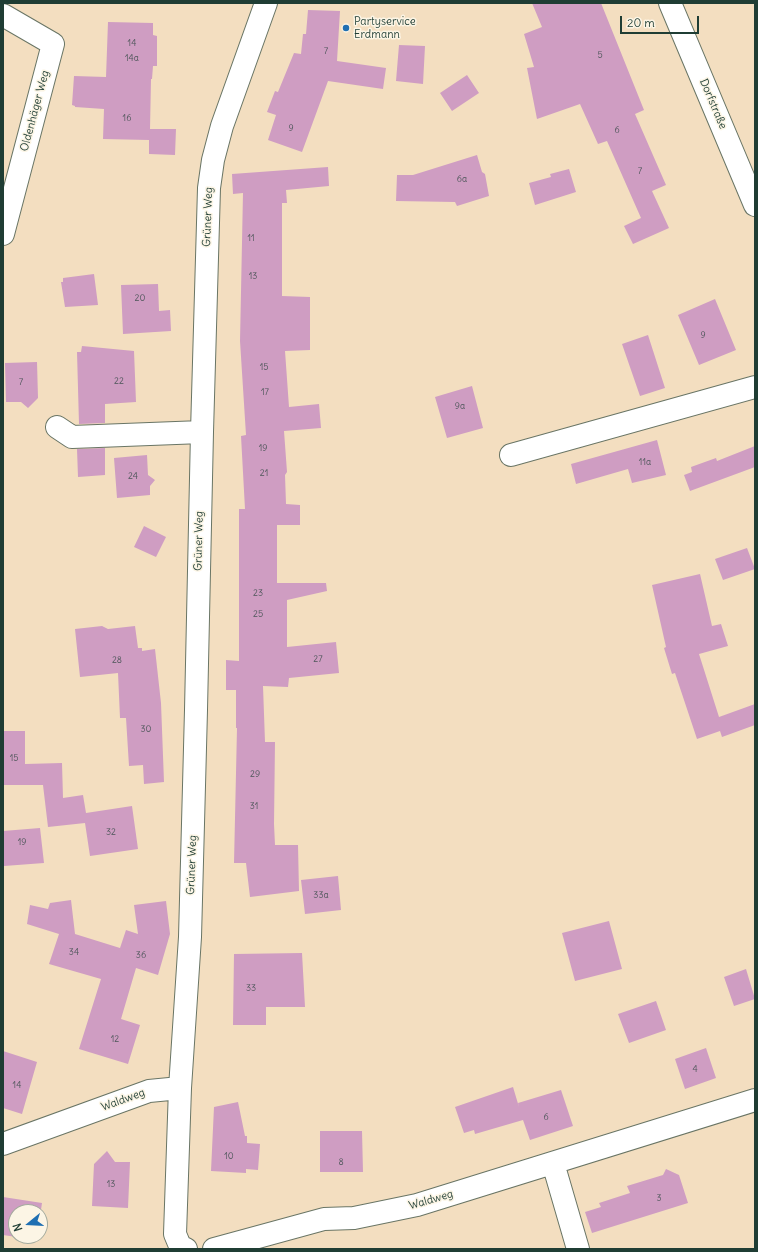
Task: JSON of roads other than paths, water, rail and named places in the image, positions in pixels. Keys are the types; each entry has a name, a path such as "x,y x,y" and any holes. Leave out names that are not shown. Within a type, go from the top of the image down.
{"street":[{"name":"Grüner Weg","path":"180,1088 190,937 209,188 212,160 222,126 266,3"},
{"name":"Dorfstraße","path":"670,3 750,181 755,205"},
{"name":"Oldenhäger Weg","path":"3,15 53,44 3,234"},
{"path":"511,455 755,387"},
{"path":"57,427 72,436 202,432"},
{"path":"180,1088 175,1234 180,1246 186,1249"},
{"name":"Waldweg","path":"3,1144 149,1091 180,1088"},
{"name":"Waldweg","path":"214,1249 324,1219 354,1218 417,1205 755,1100"},
{"path":"553,1163 578,1249"}],"place":[{"name":"Partyservice Erdmann","path":"346,28"}]}
